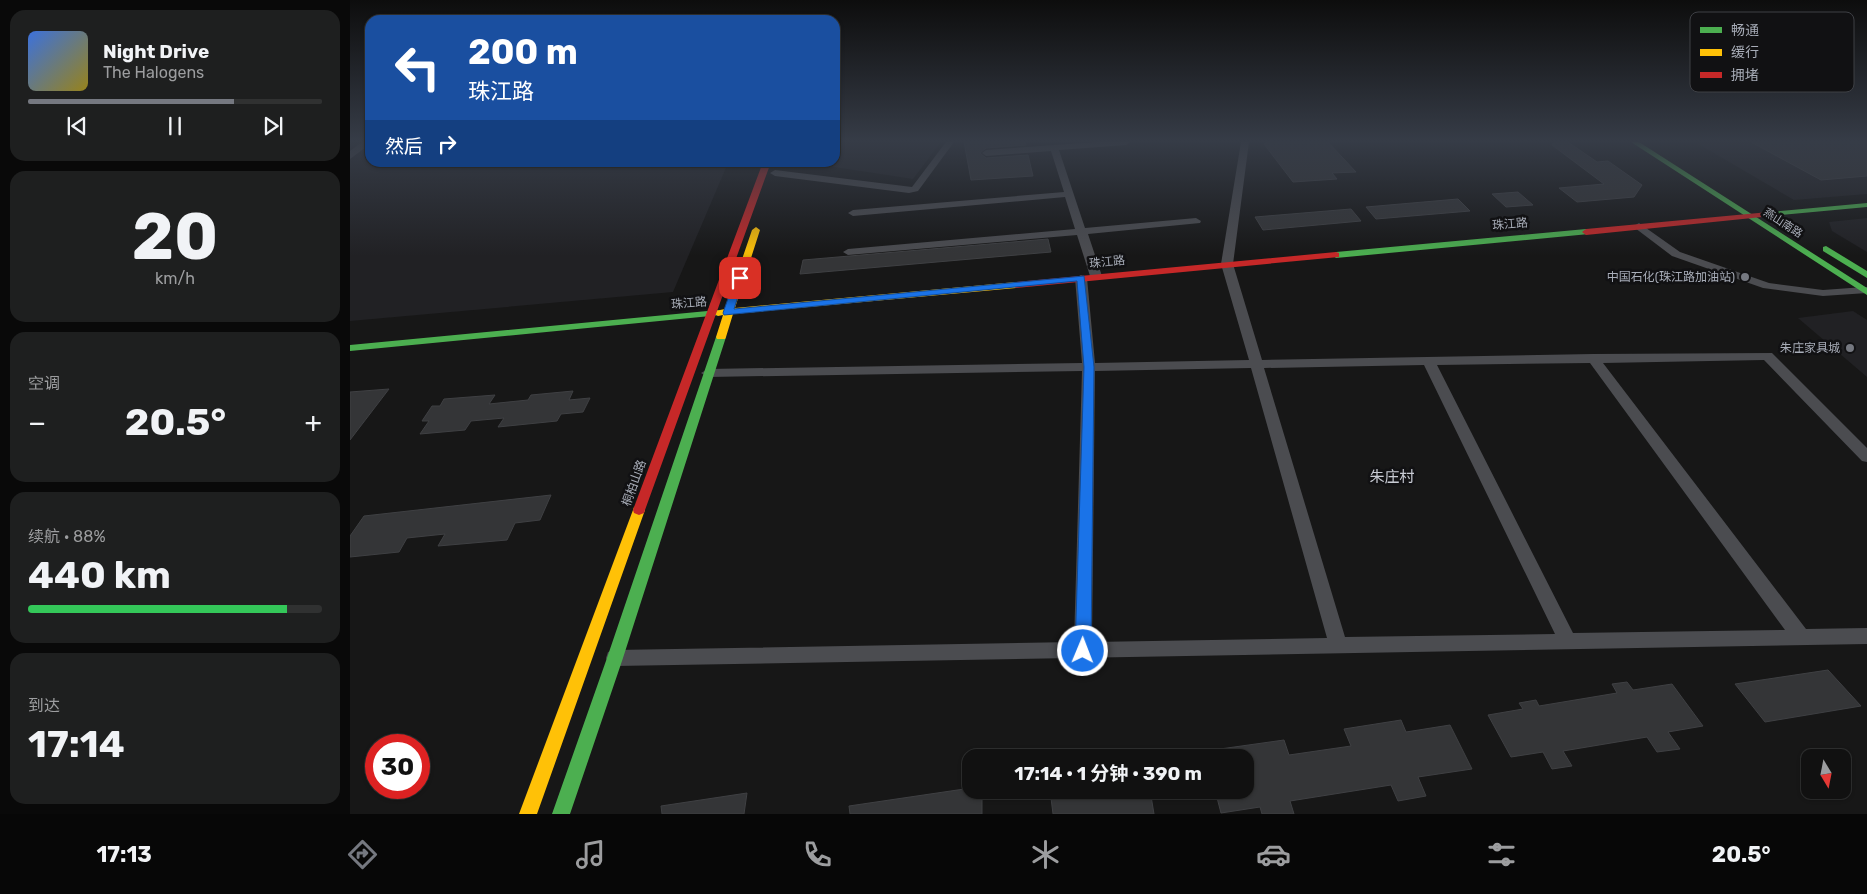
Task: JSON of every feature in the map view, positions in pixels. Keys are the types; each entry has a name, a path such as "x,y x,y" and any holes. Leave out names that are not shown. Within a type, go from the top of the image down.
{"street":[{"name":"桐柏山路","path":"528,814 760,180"},
{"path":"765,201 773,180"},
{"path":"849,180 909,190 915,189 922,180"},
{"path":"1065,180 1082,231 1088,277 1089,367 1083,651"},
{"path":"1240,180 1228,264 1339,646"},
{"name":"燕山南路","path":"1693,180 1866,291"},
{"path":"853,213 1070,194"},
{"name":"燕山南路","path":"1755,204 1788,224"},
{"name":"珠江路","path":"350,348 1867,205"},
{"path":"561,814 615,658 759,220"},
{"path":"848,252 1196,220"},
{"path":"1639,226 1676,254 1767,286 1823,293 1866,291"},
{"path":"1819,245 1867,275"},
{"path":"708,373 1767,356 1867,457"},
{"path":"1593,358 1800,637"},
{"path":"1428,361 1568,642"},
{"path":"615,658 1867,636"}],"shaded area":[{"path":"350,180 721,180 673,292 350,321"},
{"path":"1760,180 1867,180 1867,194 1794,200"},
{"path":"1867,218 1867,252 1832,231 1829,222"},
{"name":"朱庄家具城","path":"1853,311 1867,320 1867,377 1798,318"}],"building":[{"path":"1291,180 1323,180 1293,182"},
{"path":"1599,180 1635,180 1642,185 1634,197 1577,202 1559,188 1604,184"},
{"path":"1518,192 1533,205 1506,207 1492,194"},
{"path":"1458,199 1470,211 1376,219 1366,207"},
{"path":"1351,209 1361,221 1263,230 1255,217"},
{"path":"1048,239 1051,252 800,274 803,260"},
{"path":"389,389 350,440 350,392"},
{"path":"573,391 569,400 590,398 583,412 561,414 557,421 498,427 504,418 471,421 465,430 420,434 429,421 422,421 432,406 440,406 444,399 495,395 489,404 528,400 531,395"},
{"path":"551,495 540,520 515,523 507,540 438,546 445,534 407,538 399,552 350,557 350,536 364,516"},
{"path":"1828,670 1861,706 1765,722 1735,684"},
{"path":"1627,682 1633,690 1672,684 1703,726 1668,732 1680,749 1657,752 1647,737 1563,751 1572,766 1552,769 1543,752 1511,757 1488,715 1523,709 1519,703 1536,700 1539,706 1617,693 1612,684"},
{"path":"1401,720 1406,732 1450,725 1472,769 1418,777 1426,796 1398,801 1391,785 1290,801 1294,814 1262,814 1260,807 1221,813 1217,799 1254,799 1254,749 1220,749 1284,740 1289,755 1351,746 1344,729"},
{"path":"962,789 962,799 982,799 982,814 850,814 849,806"},
{"path":"747,793 744,814 662,814 661,806"},
{"path":"1051,799 1152,799 1154,814 1053,814"}],"traffic: fast":[{"path":"1694,180 1867,292"},
{"path":"1769,214 1867,205"},
{"path":"1336,255 1586,232"},
{"path":"1826,249 1867,275"},
{"path":"350,348 718,313"},
{"path":"561,814 615,658 721,337"}],"traffic: slow":[{"path":"721,337 756,230"},
{"path":"718,313 1016,285"},
{"path":"528,814 639,510"}],"traffic: jam":[{"path":"639,510 760,180"},
{"path":"1586,232 1769,214"},
{"path":"1016,285 1336,255"}],"place":[{"name":"中国石化(珠江路加油站)","path":"1745,277"},
{"name":"朱庄家具城","path":"1850,348"}],"district":[{"name":"朱庄村","path":"1392,477"}],"route":[{"path":"740,278 728,313 1081,278 1089,367 1083,651"}]}
